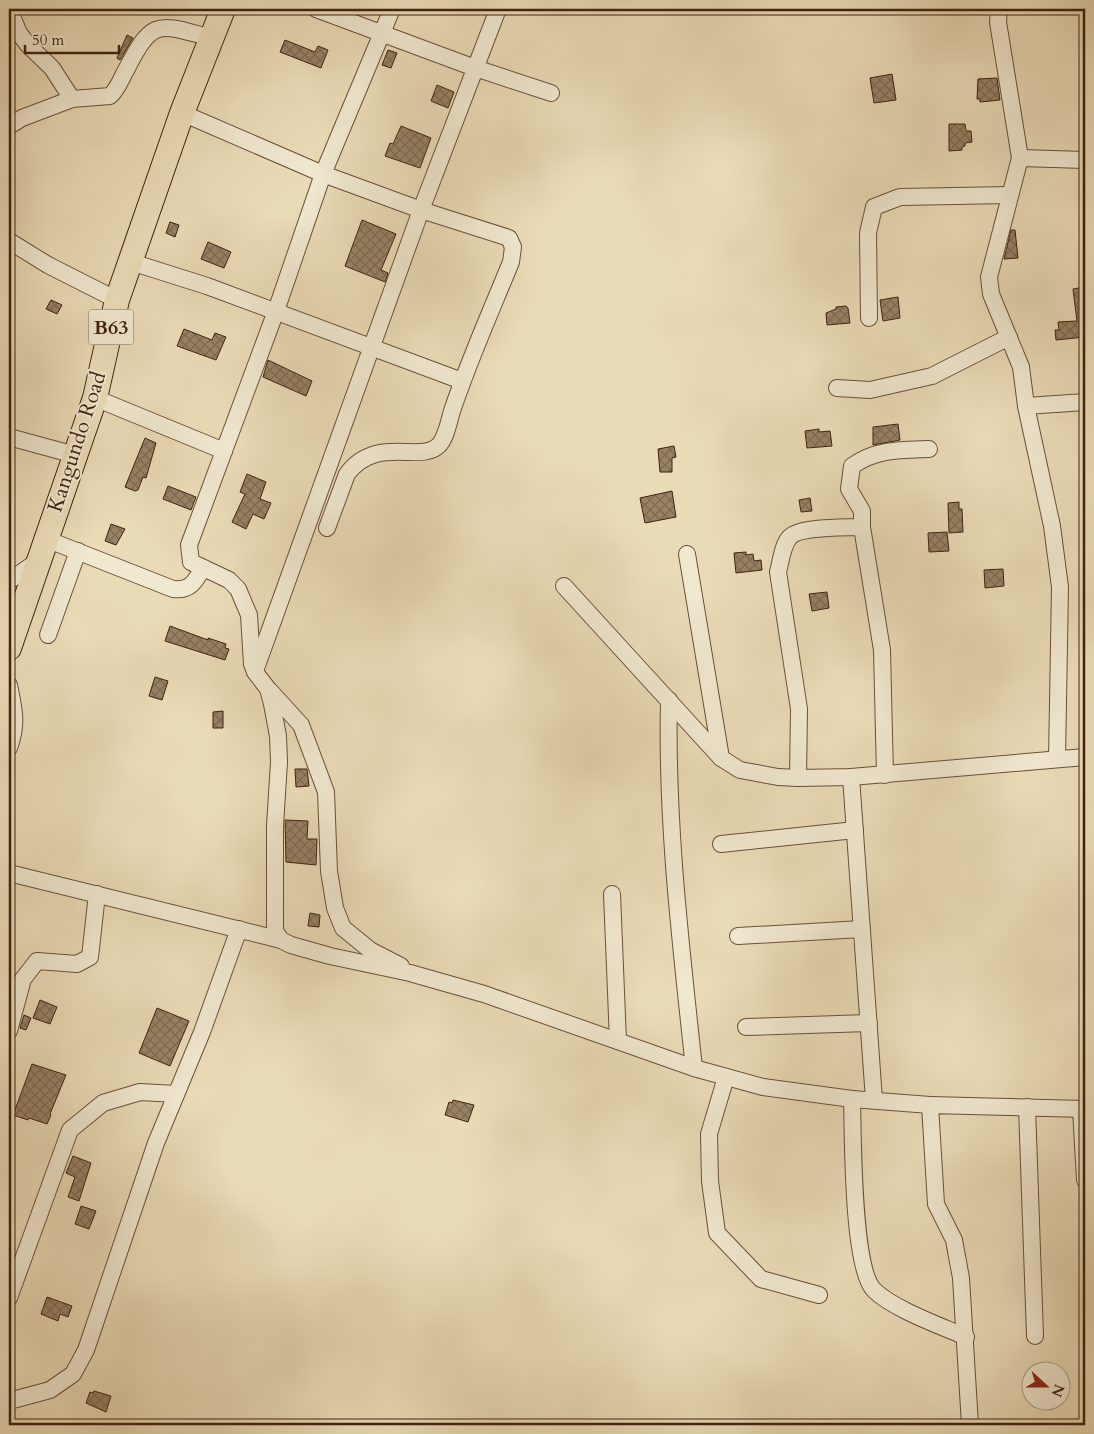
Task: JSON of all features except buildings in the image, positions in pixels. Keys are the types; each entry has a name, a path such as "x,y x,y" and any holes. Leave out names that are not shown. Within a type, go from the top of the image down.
{"highway":[{"name":"Kangundo Road","path":"9,648 95,398 117,300 182,113 224,9"}],"street":[{"path":"9,9 19,33 28,45 52,68 72,99"},
{"path":"316,9 475,68 551,93"},
{"path":"392,9 323,174 276,311 189,545 191,562 229,580 238,589 249,615 252,664 255,672 300,725 326,792 329,871 335,908 343,928 370,950 397,963 410,973"},
{"path":"255,672 422,210 498,9"},
{"path":"1000,9 998,22 1020,158 989,277 991,294 1021,367 1026,406 1052,526 1060,587 1057,759"},
{"path":"9,126 22,118 72,99 103,98 114,92 142,40 158,28 166,27 212,38"},
{"path":"182,113 323,174 422,210 509,238 513,248 511,262 462,380 442,442 438,447 431,450 386,451 364,458 347,474 326,528"},
{"path":"1020,158 1085,160"},
{"path":"869,318 868,233 874,207 900,197 1009,195"},
{"path":"9,241 48,265 117,300"},
{"path":"131,262 276,311 372,349 462,380"},
{"path":"837,388 870,390 932,376 1008,337"},
{"path":"95,398 224,451"},
{"path":"1026,406 1085,402"},
{"path":"9,437 75,455"},
{"path":"885,774 882,650 862,527 862,511 849,489 852,466 867,455 894,450 929,449"},
{"path":"330,465 353,467"},
{"path":"798,778 799,709 778,572 783,551 790,536 803,530 862,527"},
{"path":"9,581 43,549 78,551 173,590 184,590 193,585 203,568"},
{"path":"48,634 78,551"},
{"path":"687,554 721,758"},
{"path":"564,586 721,758 740,770 778,778 851,777 1085,757"},
{"path":"9,685 16,712 9,748"},
{"path":"268,689 278,736 275,931 281,940"},
{"path":"669,700 667,766 674,869 694,1068"},
{"path":"851,777 874,1100"},
{"path":"721,844 855,830"},
{"path":"9,872 281,940 330,956 410,973 484,994 694,1068 763,1087 852,1099 930,1105 1083,1109 1085,1180"},
{"path":"10,1026 23,979 37,961 77,964 90,957 97,894"},
{"path":"612,894 618,1042"},
{"path":"738,936 862,929"},
{"path":"9,1401 50,1390 73,1374 86,1350 156,1143 239,930"},
{"path":"746,1027 869,1023"},
{"path":"726,1077 709,1134 710,1181 716,1233 762,1279 819,1295"},
{"path":"9,1298 70,1130 103,1103 140,1092 176,1094"},
{"path":"852,1099 854,1158 863,1268 873,1290 890,1302 966,1337"},
{"path":"930,1105 936,1204 954,1240 961,1278 970,1425"},
{"path":"1027,1107 1035,1336"}]}
